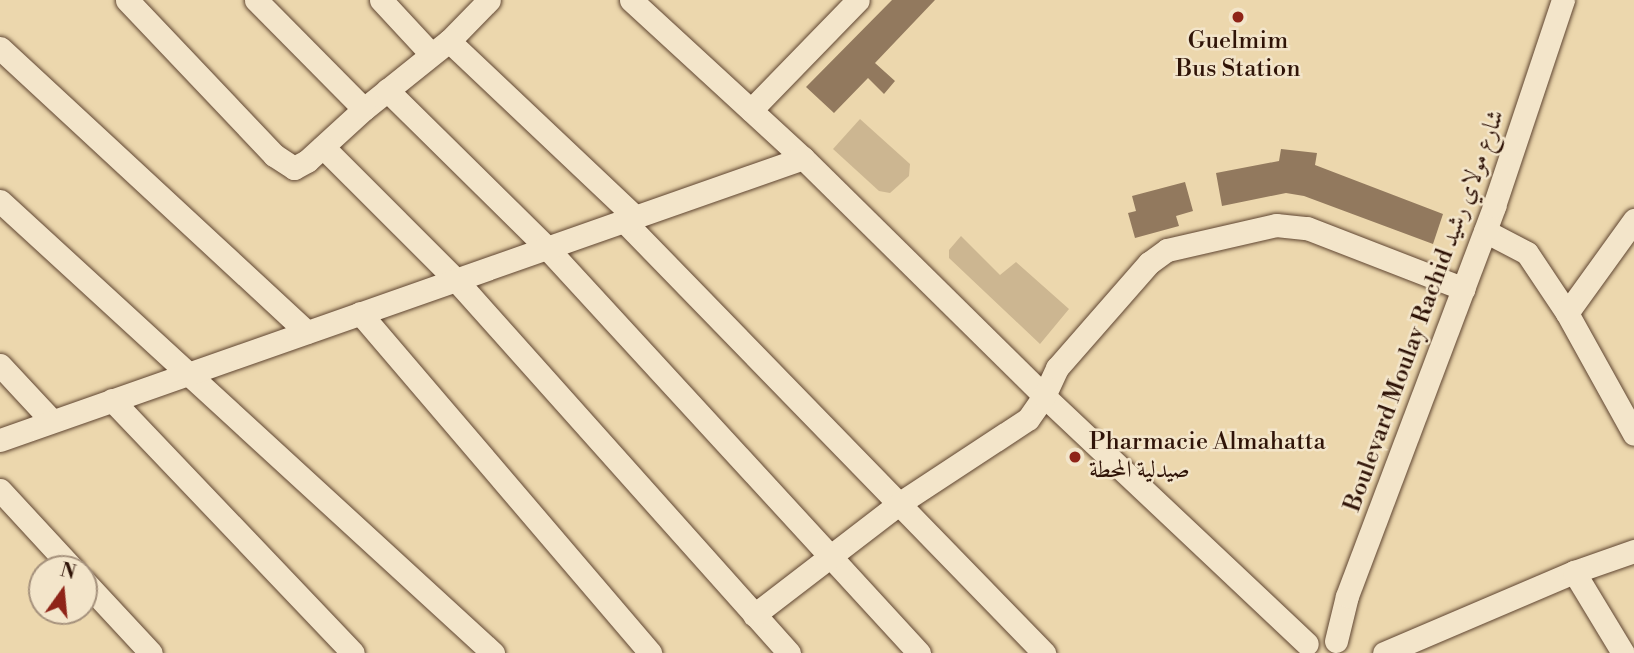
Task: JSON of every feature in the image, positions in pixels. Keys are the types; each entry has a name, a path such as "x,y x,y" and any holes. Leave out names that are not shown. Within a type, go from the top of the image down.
{"street":[{"path":"127,0 288,166 301,166 364,109 440,48 489,0"},
{"path":"256,0 364,109"},
{"path":"381,0 440,48 629,219 1044,653"},
{"path":"631,0 803,158 1303,649 1321,640 1345,647"},
{"path":"751,110 858,0"},
{"name":"Boulevard Moulay Rachid شارع مولاي رشيد","path":"1345,647 1354,575 1464,289 1563,0"},
{"path":"0,48 307,332"},
{"path":"387,90 547,248 919,653"},
{"path":"323,147 456,280 789,653"},
{"path":"0,440 803,158"},
{"path":"0,201 493,653"},
{"path":"1567,313 1634,220"},
{"path":"754,615 900,503 1028,419 1044,396 1057,368 1149,262 1167,250 1276,225 1307,228 1464,289"},
{"path":"1485,231 1527,253 1567,313 1633,428"},
{"path":"360,313 650,653"},
{"path":"0,365 52,421"},
{"path":"112,400 353,653"},
{"path":"0,490 60,555"},
{"path":"1384,653 1574,572 1634,551"},
{"path":"1574,572 1623,653"},
{"path":"98,596 151,653"}],"shaded area":[{"path":"860,119 910,164 909,176 890,193 879,191 833,149"},
{"path":"961,236 1000,275 1016,262 1069,309 1040,344 949,258 949,250"}],"building":[{"path":"892,0 935,0 875,63 895,81 884,94 868,78 834,113 806,87"},
{"path":"1281,149 1317,153 1315,165 1443,214 1433,244 1304,196 1286,193 1222,206 1216,173 1279,161"},
{"path":"1185,182 1193,211 1176,216 1179,226 1135,238 1128,213 1136,211 1132,196"}],"place":[{"name":"Guelmim Bus Station","path":"1238,17"},
{"name":"Pharmacie Almahatta صيدلية المحطة","path":"1075,457"}]}
